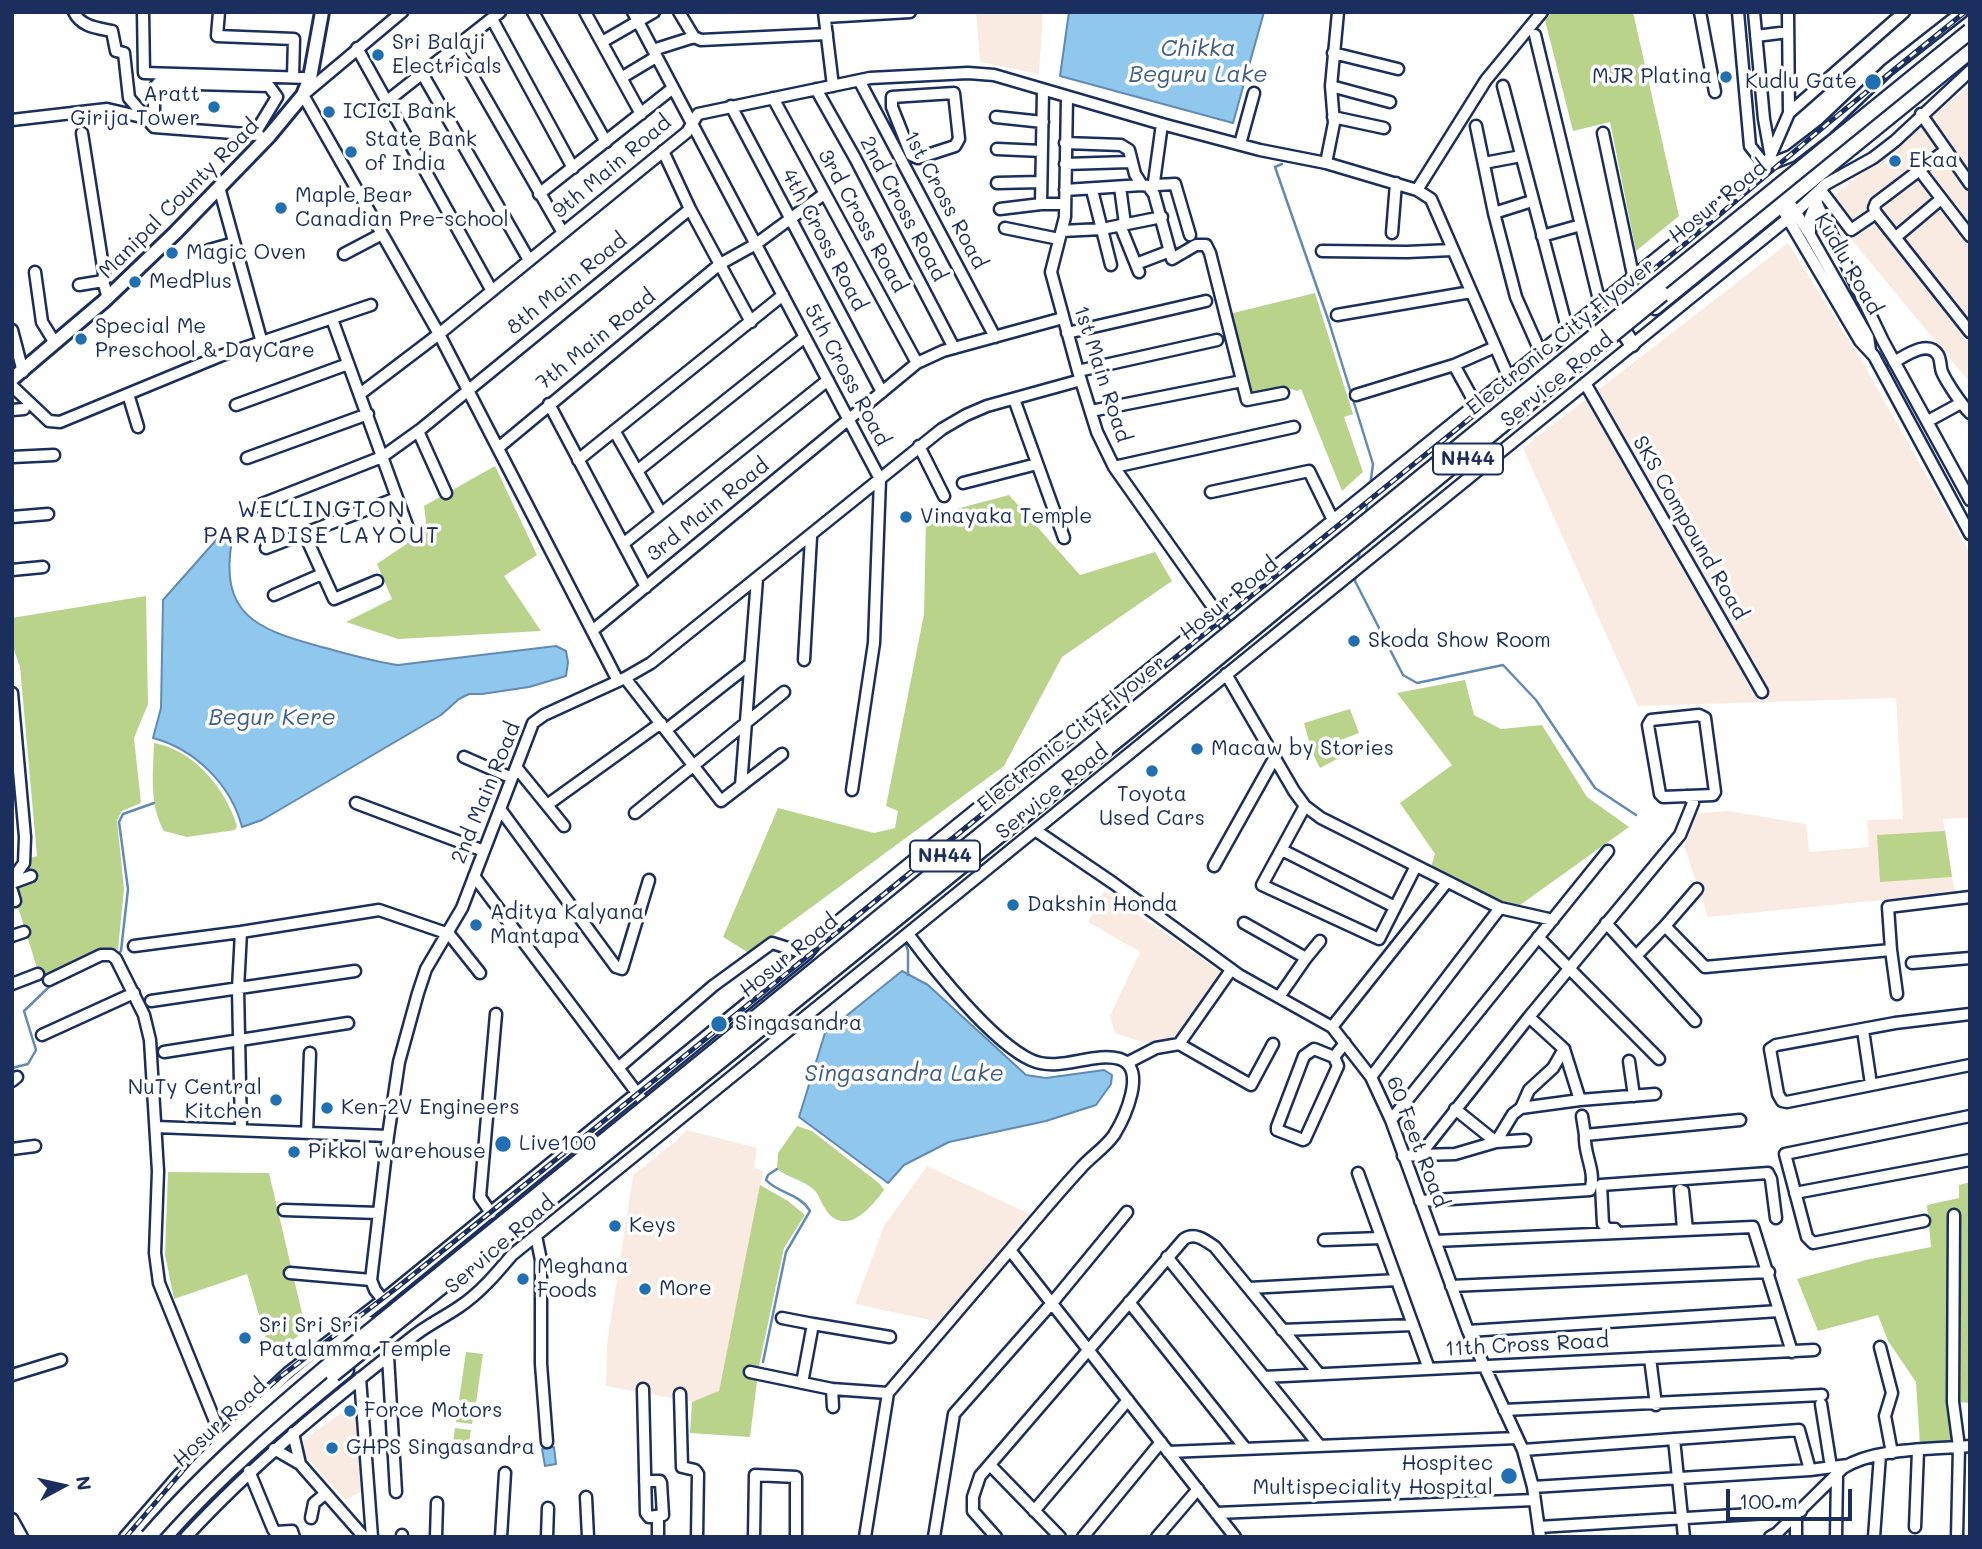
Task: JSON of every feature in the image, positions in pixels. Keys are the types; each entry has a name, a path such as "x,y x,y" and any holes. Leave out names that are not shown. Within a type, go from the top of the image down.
{"highway":[{"name":"Hosur Road","path":"134,1537 201,1466 285,1391 640,1097 1227,627 1772,185 1960,16"},
{"name":"Electronic City Flyover","path":"148,1537 250,1432 352,1346 1970,31"},
{"name":"Electronic City Flyover","path":"157,1537 233,1459 300,1401 1149,715 1970,44"},
{"name":"Hosur Road","path":"164,1537 233,1467 286,1419 1628,338 1788,208 1970,51"}],"main road":[{"name":"Manipal County Road","path":"18,375 110,296 269,136 303,95 310,78 322,12"}],"street":[{"path":"74,12 77,19 87,25 112,31 116,51 124,53 132,110"},
{"path":"143,12 144,73 310,78"},
{"path":"219,12 217,36 294,39 293,77"},
{"path":"401,12 303,95 439,334 592,631 622,679 721,801 782,754"},
{"path":"533,12 606,142"},
{"path":"585,12 641,114"},
{"path":"601,42 635,17 654,12"},
{"path":"679,12 694,37 701,40 827,34"},
{"path":"833,86 825,14 909,12"},
{"path":"1326,163 1333,117 1331,86 1338,12"},
{"path":"1508,376 1431,199 1417,190 1486,80 1542,12"},
{"path":"1700,12 1715,92"},
{"path":"1738,12 1750,146 1766,166"},
{"path":"1754,12 1764,119 1770,152"},
{"path":"1788,12 1789,113"},
{"path":"1766,166 1789,113 1904,12"},
{"path":"386,102 496,16 573,168"},
{"name":"Hosur Road","path":"125,1537 178,1476 288,1373 640,1097 807,954 826,931 1567,328 1600,304 1766,166 1791,156 1826,129 1888,70 1960,16"},
{"name":"5th Cross Road","path":"635,17 880,479 874,643 852,790"},
{"path":"1756,36 1788,33"},
{"path":"1535,35 1600,304"},
{"path":"621,78 655,54 694,37"},
{"path":"456,47 563,233"},
{"path":"357,48 492,291"},
{"path":"1333,53 1398,69"},
{"path":"1772,185 1788,208 1873,158 1970,71"},
{"name":"9th Main Road","path":"360,394 439,334 687,132 695,117 703,111 870,78 968,73 994,75 1162,124 1326,163 1417,190"},
{"path":"946,74 948,93"},
{"path":"423,75 530,260"},
{"name":"1st Cross Road","path":"860,82 995,337"},
{"path":"155,127 154,88 158,83 269,86 277,97 254,135"},
{"path":"1331,86 1390,102"},
{"path":"1503,86 1567,328"},
{"path":"539,194 673,88"},
{"name":"2nd Cross Road","path":"816,89 954,348"},
{"path":"1041,204 1043,90"},
{"path":"954,93 959,139 955,146 918,158 911,155 906,143 892,107 892,97 954,93"},
{"path":"1240,144 1254,93"},
{"name":"1st Main Road","path":"1067,97 1065,204 1051,272 1067,333 1101,441 1114,467 1227,627"},
{"name":"3rd Cross Road","path":"773,98 917,363"},
{"name":"4th Cross Road","path":"731,106 882,392"},
{"path":"12,120 107,109 132,110 143,112 155,127 269,136"},
{"path":"1921,114 1970,184"},
{"path":"996,117 1042,122"},
{"path":"1333,117 1384,128"},
{"path":"1162,124 1154,182 1156,185 1175,184 1190,235"},
{"path":"1476,126 1494,213 1516,297 1539,351"},
{"path":"1603,133 1633,275"},
{"path":"82,134 104,277 110,296"},
{"path":"896,149 906,143"},
{"path":"1065,143 1121,145 1129,150 1130,162 1142,185"},
{"path":"998,149 1042,151"},
{"path":"1946,150 1876,203 1874,208 1875,213 1970,332"},
{"path":"663,151 690,209 751,322"},
{"path":"1484,163 1521,156"},
{"path":"1065,164 1130,162"},
{"path":"1920,171 1970,236"},
{"path":"1810,235 1810,217 1816,202 1842,176"},
{"path":"997,183 1041,182"},
{"path":"1392,233 1396,183"},
{"path":"1065,190 1142,185 1148,187 1154,194 1162,217 1172,259 1196,245 1206,245 1210,253 1247,400 1283,393"},
{"path":"219,187 262,343"},
{"path":"1120,187 1122,225 1137,268 1170,251"},
{"path":"1092,190 1111,265"},
{"path":"1823,193 1851,230 1875,213"},
{"name":"7th Main Road","path":"498,447 720,264 756,244 824,194"},
{"path":"1896,237 1941,199"},
{"path":"1494,213 1532,201"},
{"path":"1816,202 1887,349 1970,500"},
{"path":"1000,209 1065,204"},
{"name":"Kudlu Road","path":"1788,208 1810,235 1868,337 1872,353 1970,534"},
{"name":"Kudlu Road","path":"1788,208 1860,341 1872,353"},
{"name":"8th Main Road","path":"382,457 418,431 690,209"},
{"path":"1005,228 1060,235 1162,217"},
{"path":"1542,236 1581,225"},
{"path":"344,254 382,234"},
{"path":"209,250 234,243"},
{"path":"1322,251 1452,250"},
{"path":"35,272 42,322 55,344"},
{"path":"79,285 104,277"},
{"path":"1337,315 1471,292"},
{"path":"579,460 783,295"},
{"path":"1067,333 1206,301"},
{"path":"12,386 54,423 220,356 371,305"},
{"name":"3rd Main Road","path":"592,631 917,363 954,348 1063,318"},
{"path":"332,319 408,528"},
{"path":"12,330 18,375"},
{"path":"637,471 805,337"},
{"name":"Service Road","path":"186,1537 249,1471 293,1433 413,1336 461,1307 483,1288 512,1255 1585,383 1628,338"},
{"path":"1080,375 1216,340"},
{"path":"1356,395 1454,365 1495,347"},
{"path":"1872,353 1887,349"},
{"path":"1894,362 1918,349 1931,350 1938,356 1943,373 1970,413"},
{"path":"236,405 348,364"},
{"path":"1454,365 1475,403"},
{"name":"2nd Main Road","path":"371,1280 399,1062 418,993 426,969 462,908 529,731 538,719 622,679 658,658 919,446 966,415 1080,375"},
{"path":"623,544 828,380"},
{"path":"1091,411 1242,381"},
{"name":"SKS Compound Road","path":"1585,383 1762,692"},
{"path":"128,394 138,427"},
{"path":"1014,399 1064,538"},
{"path":"1928,421 1961,403"},
{"path":"549,404 646,587"},
{"path":"12,410 24,409"},
{"path":"247,458 368,414"},
{"path":"1114,467 1294,428"},
{"path":"418,431 446,493"},
{"path":"615,432 661,513"},
{"path":"919,446 944,496"},
{"path":"12,457 54,455"},
{"path":"257,506 382,457"},
{"path":"963,483 1037,464"},
{"path":"1211,492 1309,471 1333,520"},
{"path":"266,548 397,498"},
{"path":"12,517 48,514"},
{"path":"304,533 334,599 377,581"},
{"path":"804,660 810,537"},
{"path":"12,570 43,566"},
{"path":"275,595 322,574"},
{"path":"741,786 757,579"},
{"path":"547,806 750,664"},
{"path":"1227,674 1306,806 1321,818 1500,908 1553,920"},
{"path":"635,813 784,692"},
{"path":"12,693 25,837 24,863 12,881"},
{"path":"1699,715 1705,718 1715,792 1713,795 1687,796 1667,798 1660,794 1648,730 1651,720 1699,715"},
{"path":"464,757 512,778"},
{"path":"1214,866 1275,757"},
{"path":"516,767 564,826"},
{"path":"1420,1155 1529,1017 1680,835 1687,822 1688,812 1682,804 1687,796"},
{"path":"356,803 484,850"},
{"path":"1306,806 1262,885 1379,939 1416,866"},
{"path":"500,808 616,967 622,969 649,880"},
{"name":"60 Feet Road","path":"1035,830 1231,970 1332,1027 1371,1077 1391,1120 1468,1331 1523,1450 1533,1487 1540,1532"},
{"path":"1282,850 1395,907"},
{"path":"1391,1120 1608,851"},
{"path":"12,881 31,876"},
{"path":"474,876 640,1097"},
{"path":"1332,1027 1447,882"},
{"path":"1636,956 1698,889"},
{"path":"1897,993 1888,907 1970,897"},
{"path":"1371,1077 1500,908"},
{"path":"134,946 379,910 449,934 480,973"},
{"path":"1244,923 1306,958"},
{"path":"1606,923 1695,1021"},
{"path":"1665,926 1705,967 1891,950"},
{"path":"12,936 24,932"},
{"path":"241,932 238,989 241,1130"},
{"path":"865,1537 888,1392 1062,1188 1115,1133 1135,1083 1134,1073 1127,1063 1110,1058 1053,1064 1028,1059 965,1003 908,934"},
{"path":"1538,937 1659,1059"},
{"path":"1279,997 1320,941"},
{"path":"618,1068 713,986 772,943 807,954"},
{"path":"48,980 101,956 111,955 116,959 134,993 148,1028 158,1171 155,1252 159,1283 221,1436"},
{"path":"1912,964 1970,958"},
{"path":"1179,1044 1231,970"},
{"path":"151,1001 355,971"},
{"path":"12,984 38,974"},
{"path":"42,1035 134,993"},
{"path":"491,1213 480,1197 496,1014"},
{"path":"1970,1014 1776,1045 1770,1049 1778,1094 1782,1101 1787,1102 1970,1065"},
{"path":"1529,1017 1564,1049 1580,1100"},
{"path":"164,1052 348,1023"},
{"path":"1863,1030 1871,1084"},
{"path":"1334,1056 1345,1043"},
{"path":"1127,1063 1156,1048 1179,1044 1251,1086 1273,1044"},
{"path":"1314,1049 1334,1056 1338,1066 1306,1139 1278,1130 1304,1056 1314,1049"},
{"path":"1521,1108 1529,1090 1553,1068 1564,1049"},
{"path":"307,1133 310,1053"},
{"path":"1629,1061 1634,1096"},
{"path":"1496,1142 1513,1114 1521,1108 1656,1094"},
{"path":"1455,1109 1496,1142"},
{"path":"1420,1201 1590,1190 1593,1183 1584,1142 1586,1135 1582,1116"},
{"path":"1924,1221 1813,1243 1807,1237 1785,1154 1970,1116"},
{"path":"1586,1135 1740,1120"},
{"path":"156,1127 388,1136"},
{"path":"1404,1156 1455,1154 1496,1142 1525,1140"},
{"path":"12,1149 35,1146"},
{"path":"1795,1193 1970,1160"},
{"path":"1358,1173 1429,1369"},
{"path":"1776,1217 1768,1173 1601,1185 1604,1224 1608,1229 1753,1227 1792,1352"},
{"path":"1677,1178 1684,1226"},
{"path":"284,1209 379,1213"},
{"path":"934,1537 954,1414 1052,1303 1127,1212"},
{"path":"1954,1215 1953,1402 1964,1447 1957,1537"},
{"path":"1435,1241 1684,1226"},
{"path":"536,1236 541,1260 541,1364 547,1442"},
{"path":"990,1534 973,1511 976,1485 989,1465 1188,1236 1203,1238 1215,1247 1319,1374"},
{"path":"1324,1240 1381,1238"},
{"path":"1010,1250 1235,1537"},
{"path":"1167,1258 1319,1445"},
{"path":"1451,1286 1769,1272"},
{"path":"290,1273 371,1280 374,1290 383,1300"},
{"path":"1248,1288 1397,1280"},
{"path":"1129,1302 1245,1448"},
{"path":"1468,1331 1779,1311"},
{"path":"782,1318 890,1337"},
{"path":"802,1383 813,1324"},
{"path":"1282,1330 1413,1325"},
{"path":"1880,1347 1892,1393 1885,1416 1892,1453"},
{"name":"11th Cross Road","path":"1264,1377 1814,1350"},
{"path":"388,1356 396,1492"},
{"path":"1650,1358 1656,1405"},
{"path":"12,1375 61,1360"},
{"path":"750,1372 832,1389 888,1392"},
{"path":"360,1378 372,1537"},
{"path":"643,1389 645,1481 646,1516 663,1515 660,1481 645,1481"},
{"path":"832,1389 833,1407"},
{"path":"680,1394 682,1467 695,1469 698,1474 697,1537"},
{"path":"1034,1511 1128,1400"},
{"path":"1504,1410 1821,1400 1834,1471 1836,1537"},
{"path":"1523,1450 1799,1430 1810,1470"},
{"path":"293,1433 300,1464"},
{"path":"1168,1452 1517,1438"},
{"path":"1674,1439 1684,1537"},
{"path":"1083,1537 1161,1442"},
{"path":"1533,1487 1810,1470 1834,1471 1862,1458 1964,1447"},
{"path":"274,1449 300,1464 364,1537"},
{"path":"1915,1527 1919,1451"},
{"path":"1874,1537 1880,1455"},
{"path":"989,1465 1060,1537"},
{"path":"249,1471 273,1529 277,1534 292,1531 294,1537"},
{"path":"1770,1537 1798,1513 1834,1471"},
{"path":"501,1537 505,1473"},
{"path":"754,1537 755,1475 796,1477 796,1537"},
{"path":"1157,1537 1198,1489"},
{"path":"312,1518 314,1503 325,1494"},
{"path":"586,1497 588,1537"},
{"path":"1216,1513 1535,1500"},
{"path":"436,1537 437,1503"},
{"path":"547,1537 548,1508"},
{"path":"1540,1532 1682,1518 1798,1513"},
{"path":"1796,1537 1798,1513"},
{"path":"658,1517 658,1537"},
{"path":"12,1518 22,1537"}],"shaded area":[{"path":"976,12 1043,12 1039,74 980,62"},
{"path":"1970,85 1970,383 1823,205"},
{"path":"1788,243 1863,363 1970,553 1970,818 1943,819 1955,893 1708,917 1684,846 1696,813 1729,811 1806,824 1809,852 1869,847 1867,820 1903,819 1896,698 1638,706 1523,448"},
{"path":"1104,891 1224,974 1178,1041 1145,1043 1115,1033 1110,1016 1140,952 1088,922"},
{"path":"686,1130 757,1148 754,1167 763,1171 719,1392 692,1402 606,1386 607,1344 633,1175"},
{"path":"927,1166 1032,1215 944,1323 855,1304 884,1226"},
{"name":"GHPS Singasandra","path":"356,1402 364,1490 346,1500 304,1455 304,1440"}],"green space":[{"path":"1552,12 1633,12 1679,216 1636,251 1610,122 1573,131 1545,20"},
{"path":"1315,293 1353,414 1344,417 1363,472 1342,491 1301,389 1297,391 1282,386 1250,396 1229,314"},
{"path":"495,466 537,555 504,576 541,631 398,639 346,622 392,599 377,564 427,530 424,506"},
{"path":"1009,495 1080,575 1155,552 1172,581 1062,657 1004,766 749,953 723,937 778,808 874,833 895,828 898,811 886,806 924,614 926,517"},
{"path":"146,596 148,704 134,738 141,803 122,811 117,820 124,889 118,949 42,984 12,888 12,864 37,856 20,667 12,644 12,618"},
{"path":"1465,680 1474,715 1501,729 1542,725 1587,797 1629,827 1520,905 1496,900 1431,867 1435,854 1400,803 1452,765 1397,693"},
{"path":"1350,709 1359,733 1330,744 1337,759 1320,768 1312,752 1304,723"},
{"path":"154,743 182,754 206,773 225,798 237,826 235,830 187,837 164,831 154,799"},
{"path":"1945,831 1952,877 1880,882 1877,835"},
{"path":"797,1126 812,1131 880,1184 884,1190 861,1215 846,1221 831,1216 812,1188 777,1169 778,1153"},
{"path":"168,1172 269,1173 306,1330 271,1356 247,1274 174,1299 165,1255"},
{"path":"1970,1182 1970,1403 1958,1402 1956,1441 1920,1445 1916,1382 1888,1341 1878,1315 1818,1331 1797,1279 1866,1260 1931,1247 1927,1205 1959,1198 1959,1185"},
{"path":"760,1185 788,1201 805,1215 784,1248 759,1366 750,1437 690,1433 692,1402 719,1391"},
{"path":"466,1352 483,1354 476,1403 459,1400"},
{"path":"459,1403 475,1406 472,1424 456,1422"},
{"path":"455,1428 471,1430 467,1453 452,1451"}],"water":[{"name":"Chikka Beguru Lake","path":"1069,12 1264,12 1233,123 1060,76"},
{"name":"Begur Kere","path":"225,530 232,540 229,565 231,585 237,602 260,625 277,633 348,654 398,665 556,646 566,651 566,676 529,687 469,694 441,715 262,820 242,827 229,797 209,771 183,751 153,738 161,708 163,600"},
{"name":"Singasandra Lake","path":"902,971 928,985 1026,1075 1046,1078 1104,1070 1112,1075 1111,1084 1096,1105 1046,1121 949,1142 904,1165 888,1183 799,1117 825,1033"},
{"path":"554,1447 556,1464 545,1466 542,1449"}],"waterway":[{"path":"1282,164 1275,167 1329,322 1373,464 1370,486"},
{"path":"1366,514 1368,496"},
{"path":"1358,562 1360,548"},
{"path":"1356,572 1355,581 1403,675 1417,683 1503,665 1536,700 1595,788 1636,815"},
{"path":"119,953 128,889 119,822 123,814 154,803"},
{"path":"906,945 908,975"},
{"path":"12,1068 28,1064 36,1050 24,1011 50,986 105,959"},
{"path":"763,1362 786,1252 810,1211 795,1197 766,1180 768,1175 777,1169"}],"railway":[{"path":"126,1537 191,1461 280,1377 399,1286 734,1016 1686,243 1965,12"}],"place":[{"name":"Sri Balaji Electricals","path":"378,55"},
{"name":"MJR Platina","path":"1726,77"},
{"name":"Kudlu Gate","path":"1873,82"},
{"name":"Aratt Girija Tower","path":"214,107"},
{"name":"ICICI Bank","path":"329,112"},
{"name":"State Bank of India","path":"351,152"},
{"name":"Ekaa","path":"1895,161"},
{"name":"Maple Bear Canadian Pre-school","path":"281,208"},
{"name":"Magic Oven","path":"172,253"},
{"name":"MedPlus","path":"135,282"},
{"name":"Special Me Preschool & DayCare","path":"81,339"},
{"name":"Vinayaka Temple","path":"906,517"},
{"name":"Skoda Show Room","path":"1354,641"},
{"name":"Macaw by Stories","path":"1197,749"},
{"name":"Toyota Used Cars","path":"1152,771"},
{"name":"Dakshin Honda","path":"1013,905"},
{"name":"Aditya Kalyana Mantapa","path":"476,925"},
{"name":"Singasandra","path":"719,1024"},
{"name":"NuTy Central Kitchen","path":"276,1100"},
{"name":"Ken-2V Engineers","path":"327,1108"},
{"name":"Live100","path":"503,1144"},
{"name":"Pikkol warehouse","path":"294,1152"},
{"name":"Keys","path":"615,1226"},
{"name":"Meghana Foods","path":"523,1279"},
{"name":"More","path":"645,1289"},
{"name":"Sri Sri Sri Patalamma Temple","path":"245,1338"},
{"name":"Force Motors","path":"350,1411"},
{"name":"GHPS Singasandra","path":"332,1448"},
{"name":"Hospitec Multispeciality Hospital","path":"1509,1476"}],"district":[{"name":"WELLINGTON PARADISE LAYOUT","path":"322,523"}]}
